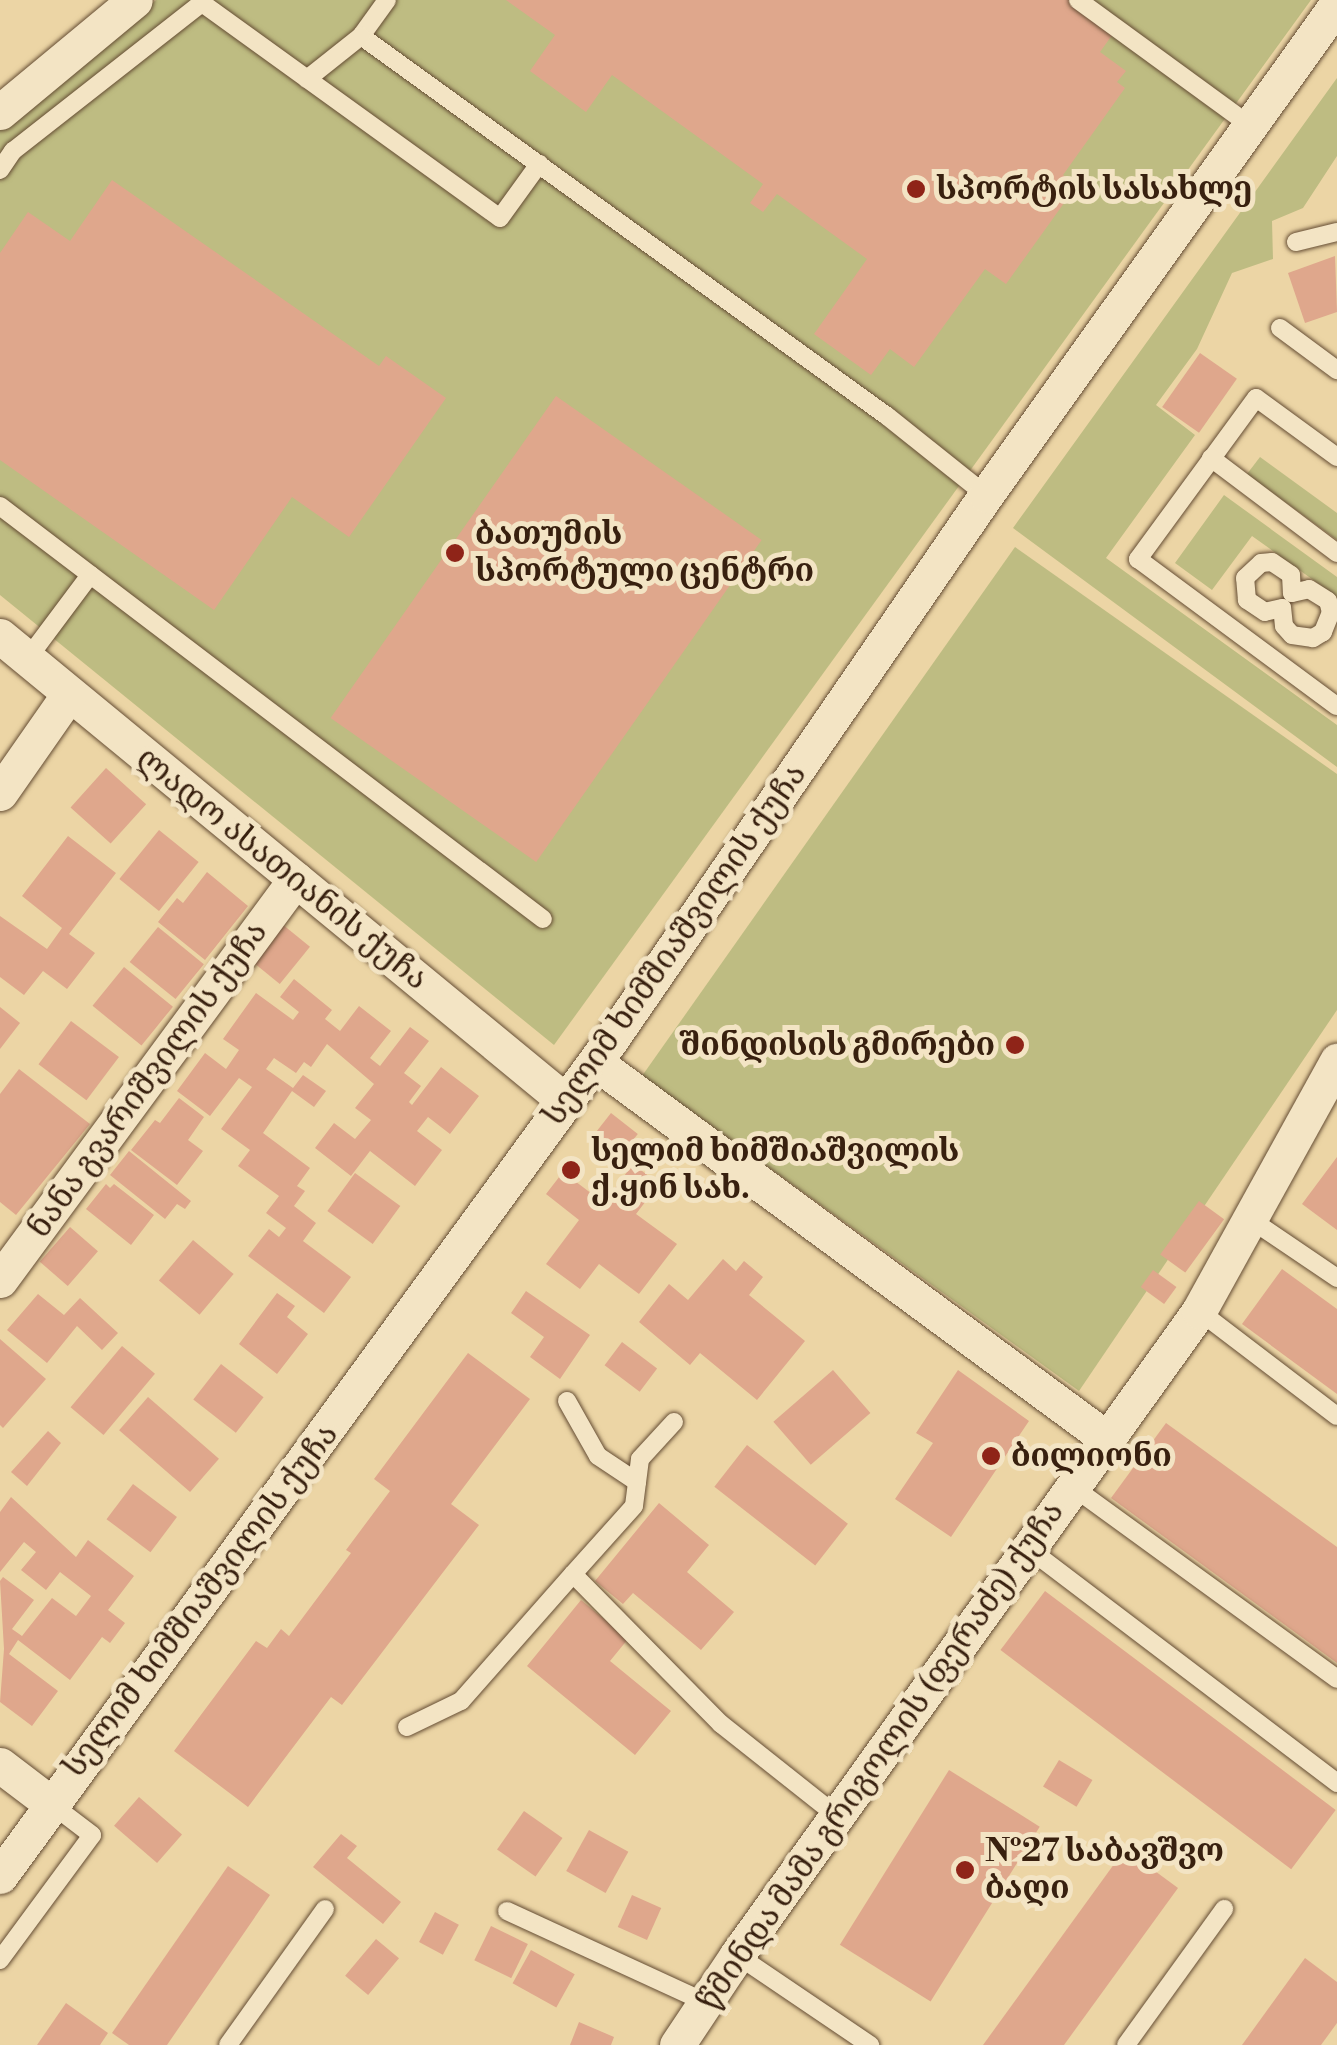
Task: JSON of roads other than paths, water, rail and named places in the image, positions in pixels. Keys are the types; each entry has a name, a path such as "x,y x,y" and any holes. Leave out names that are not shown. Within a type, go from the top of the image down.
{"street":[{"path":"0,112 135,0"},
{"name":"სელიმ ხიმშიაშვილის ქუჩა","path":"0,1876 595,1062 986,495 1337,4"},
{"name":"ლადო ასათიანის ქუჩა","path":"0,636 565,1101"},
{"path":"0,792 69,694"},
{"name":"ნანა გვარიშვილის ქუჩა","path":"0,1280 296,880"},
{"name":"წმინდა მამა გრიგოლის (ფერაძე) ქუჩა","path":"677,2045 736,1954 1200,1310 1337,1061"},
{"path":"595,1062 1106,1438"},
{"path":"0,1765 50,1804"}],"lane":[{"path":"307,79 361,36 387,0"},
{"path":"1078,0 1252,127"},
{"path":"0,170 13,151 202,3 500,218 539,164"},
{"path":"361,36 887,416 986,495"},
{"path":"1296,242 1337,232"},
{"path":"1280,328 1337,370"},
{"path":"1335,700 1138,558 1256,398 1337,457"},
{"path":"1211,458 1337,553"},
{"path":"0,506 543,920"},
{"path":"28,658 90,575"},
{"path":"1310,589 1328,601 1330,637 1292,634 1284,626 1287,600 1310,589"},
{"path":"1250,1219 1337,1278"},
{"path":"1200,1310 1337,1416"},
{"path":"567,1400 598,1456 637,1482"},
{"path":"407,1728 461,1702 634,1506 640,1459 674,1422"},
{"path":"1073,1486 1337,1680"},
{"path":"1030,1549 1337,1783"},
{"path":"573,1574 721,1724 836,1816"},
{"path":"0,1960 92,1836 50,1804"},
{"path":"1126,2045 1224,1909"},
{"path":"228,2045 325,1910"},
{"path":"507,1911 705,2002"},
{"path":"736,1954 870,2045"}],"place":[{"name":"სპორტის სასახლე","path":"916,189"},
{"name":"ბათუმის სპორტული ცენტრი","path":"455,553"},
{"name":"შინდისის გმირები","path":"1015,1045"},
{"name":"სელიმ ხიმშიაშვილის ქ.ყინ სახ.","path":"571,1170"},
{"name":"ბილიონი","path":"991,1456"},
{"name":"№27 საბავშვო ბაღი","path":"965,1870"}]}
